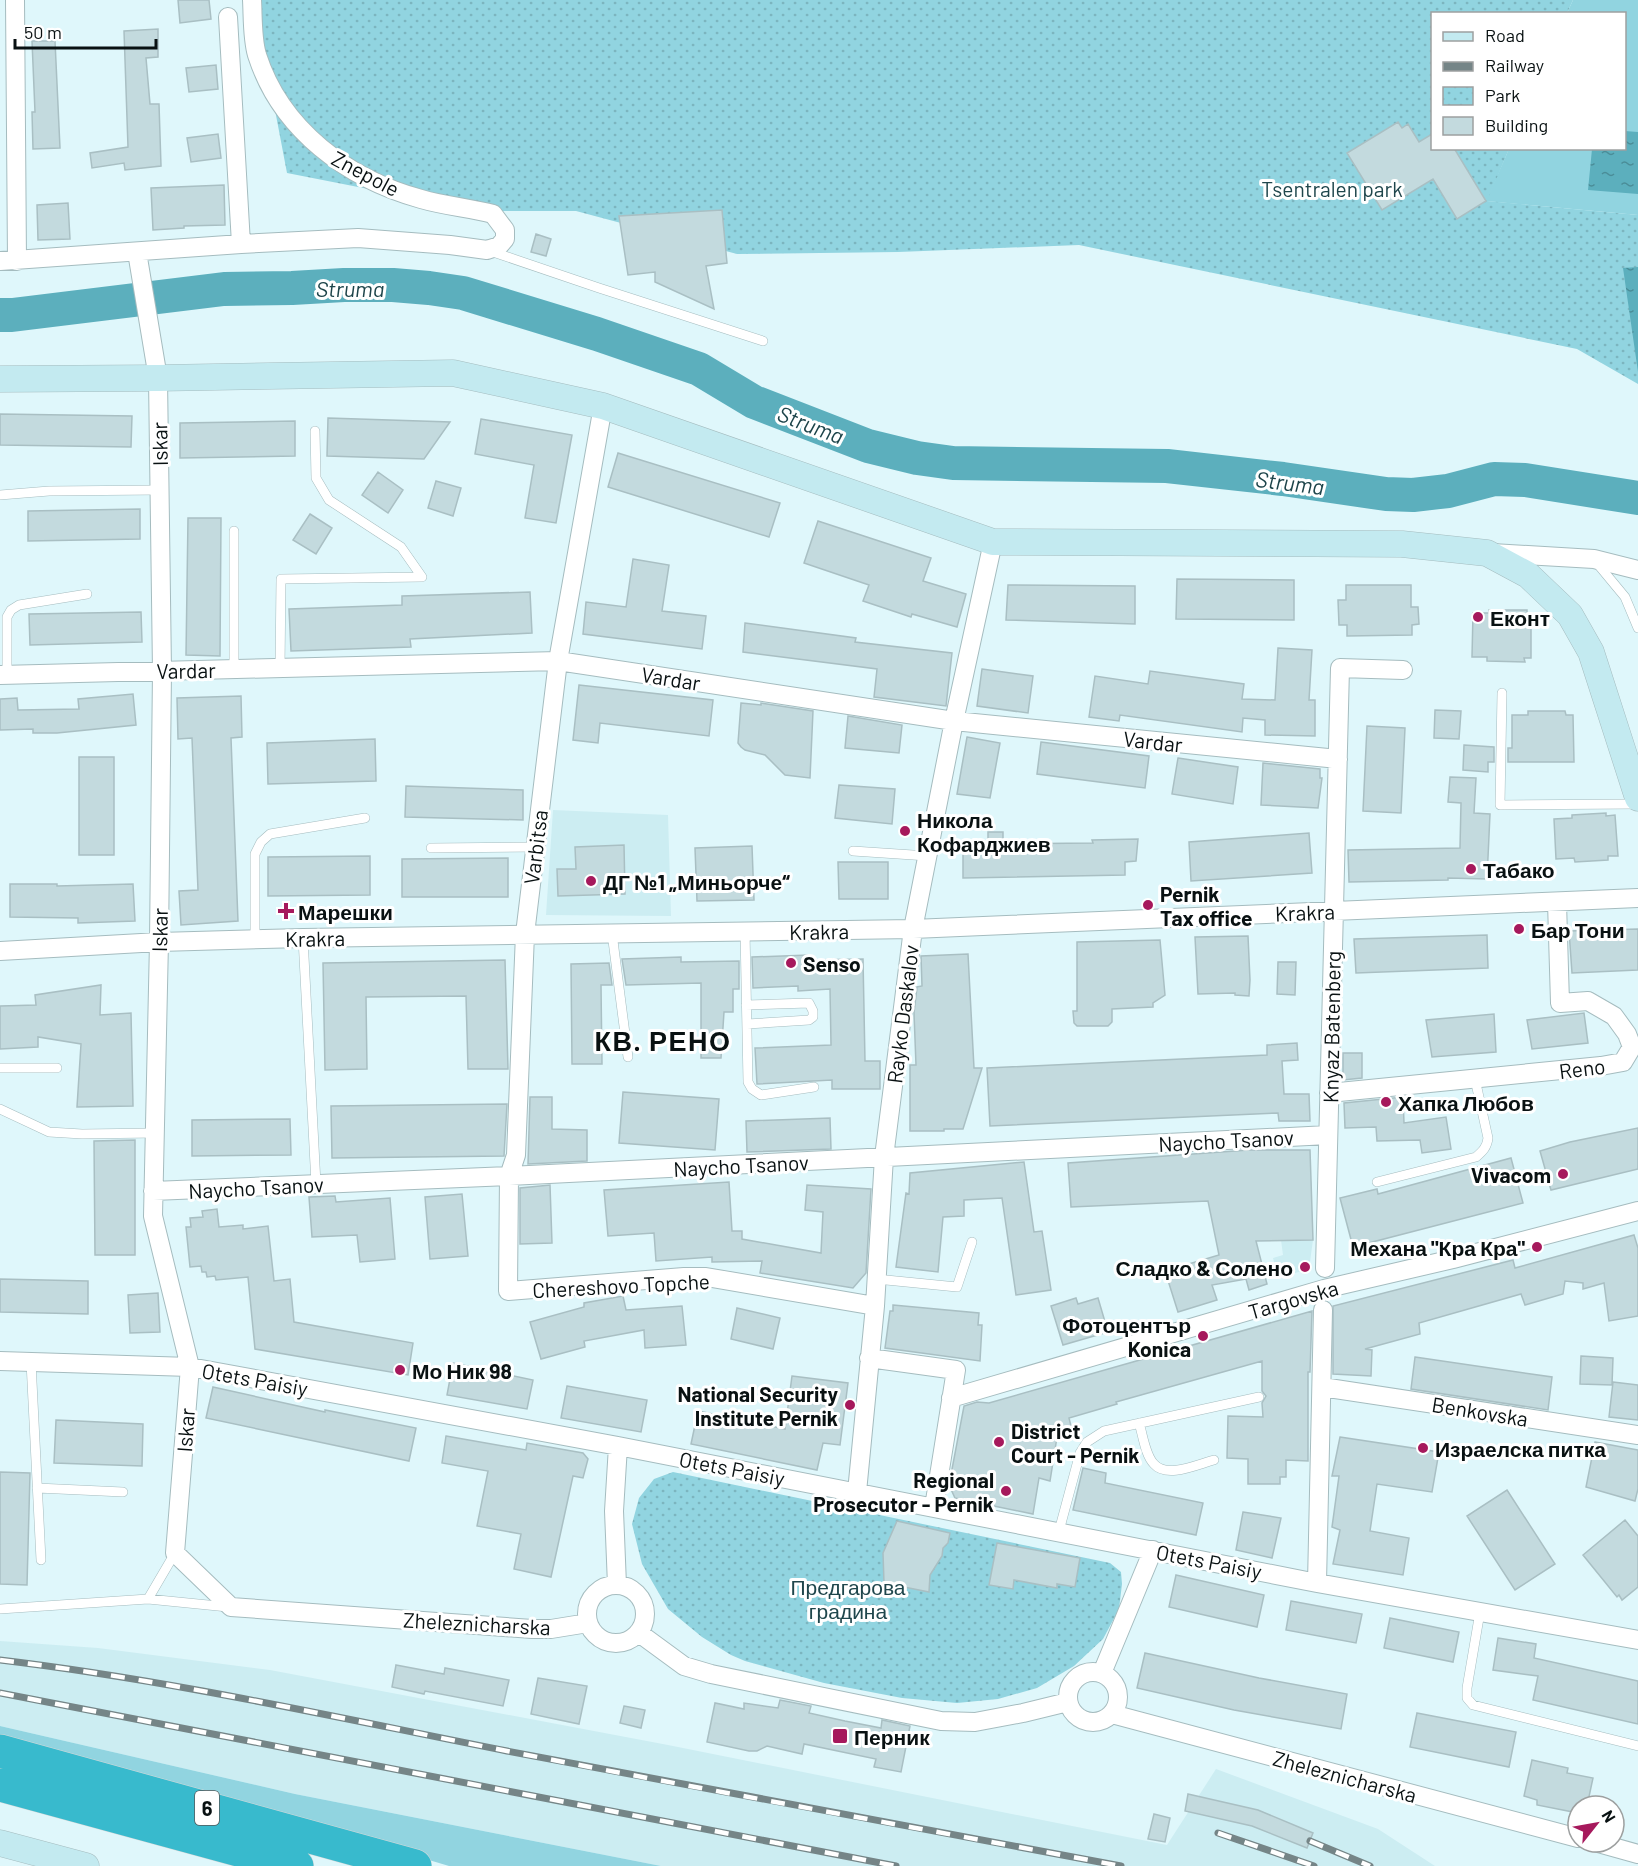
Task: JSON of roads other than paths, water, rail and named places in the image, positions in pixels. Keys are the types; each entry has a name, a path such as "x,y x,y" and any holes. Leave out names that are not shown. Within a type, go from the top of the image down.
{"highway":[{"name":"6","path":"0,1751 415,1866"},
{"name":"6","path":"0,1785 297,1866"}],"main road":[{"path":"0,379 453,373 603,406 993,542 1402,544 1487,552 1528,575 1570,615 1592,652 1638,798"},
{"path":"0,1843 86,1866"}],"street":[{"path":"15,0 9,261 358,238 487,250"},
{"name":"Znepole","path":"252,0 256,52 268,83 282,108 312,142 346,167 385,186 422,200 493,214 505,230 505,239 499,246 487,250"},
{"path":"228,17 241,244"},
{"name":"Iskar","path":"137,252 158,378 162,671 153,1216 190,1367 175,1553"},
{"name":"Varbitsa","path":"508,1291 509,1176 516,1155 525,934 558,661 603,406"},
{"name":"Rayko Daskalov","path":"856,1492 875,1306 884,1157 913,929 954,721 993,542"},
{"path":"1487,552 1594,559 1638,570"},
{"name":"Vardar","path":"3,675 558,661 954,721 1338,759"},
{"name":"Knyaz Batenberg","path":"1324,1268 1340,668 1403,670"},
{"name":"Krakra","path":"0,951 255,939 913,929 1638,898"},
{"name":"Reno","path":"1329,1093 1623,1062 1632,1047 1627,1034 1614,1016 1587,1001 1560,1003 1557,902"},
{"name":"Naycho Tsanov","path":"153,1191 509,1176 1328,1135"},
{"name":"Targovska","path":"951,1398 1324,1289 1453,1259 1638,1211"},
{"name":"Chereshovo Topche","path":"508,1291 706,1277 875,1306"},
{"path":"1317,1583 1323,1310"},
{"path":"869,1358 956,1370 934,1507"},
{"name":"Otets Paisiy","path":"0,1361 190,1367 618,1446 1317,1583 1638,1640"},
{"name":"Benkovska","path":"1322,1387 1638,1435"},
{"path":"617,1585 614,1511 618,1446"},
{"path":"1102,1673 1153,1550"},
{"path":"175,1553 231,1607"},
{"path":"617,1585 633,1590 643,1602 646,1619 639,1634 626,1642 611,1644 597,1636 588,1623 587,1609 593,1597 604,1588 617,1585"},
{"name":"Zheleznicharska","path":"231,1607 532,1629 551,1629 588,1623"},
{"path":"639,1634 684,1666 711,1674 941,1721 975,1722 1068,1702"},
{"path":"1087,1672 1102,1673 1114,1683 1117,1691 1118,1699 1112,1714 1098,1722 1082,1720 1071,1709 1068,1702 1070,1687 1074,1680 1087,1672"},
{"name":"Zheleznicharska","path":"1112,1714 1566,1835"}],"lane":[{"path":"487,250 762,341"},
{"path":"280,668 281,579 422,577 401,547 329,500 316,478 315,431"},
{"path":"0,495 49,491 159,490"},
{"path":"234,531 234,669"},
{"path":"1594,559 1625,597 1638,628"},
{"path":"3,675 7,617 11,610 20,605 87,594"},
{"path":"1502,693 1500,805 1638,804"},
{"path":"255,939 255,855 261,842 270,834 364,818"},
{"path":"431,848 535,847"},
{"path":"853,851 928,856"},
{"path":"745,932 748,1082 752,1089 761,1095 814,1087"},
{"path":"612,933 628,1057"},
{"path":"303,938 316,1184"},
{"path":"746,1005 809,1003 813,1011 813,1017 809,1020 747,1024"},
{"path":"0,1068 57,1068"},
{"path":"1377,1182 1476,1156 1484,1150 1488,1138 1475,1079"},
{"path":"0,1109 49,1132 155,1133"},
{"path":"876,1280 957,1287 972,1242"},
{"path":"31,1362 41,1560"},
{"path":"1059,1531 1080,1453 1087,1442 1104,1431 1258,1397"},
{"path":"1139,1423 1150,1458 1153,1464 1161,1469 1171,1471 1214,1460"},
{"path":"37,1488 123,1492"},
{"name":"Iskar","path":"148,1599 175,1553"},
{"name":"Zheleznicharska","path":"0,1609 148,1599 231,1607"},
{"path":"1480,1612 1467,1688 1467,1698 1473,1705 1638,1746"}],"water":[{"path":"1626,131 1638,132 1638,194 1588,190 1592,150 1626,150"},
{"path":"1638,267 1638,372 1623,268"}],"waterway":[{"name":"Struma","path":"0,315 224,289 344,285 429,288 463,293 597,334 699,369 754,402 868,446 917,458 953,463 1167,466 1283,479 1386,494 1413,495 1448,491 1494,479 1525,480 1638,498"}],"railway":[{"path":"0,1660 191,1689 584,1766 1121,1866"},
{"path":"0,1693 896,1866"},
{"path":"1218,1833 1314,1866"},
{"path":"1310,1841 1370,1866"}],"place":[{"name":"Еконт","path":"1478,617"},
{"name":"Никола Кофарджиев","path":"905,831"},
{"name":"Табако","path":"1471,869"},
{"name":"ДГ №1 „Миньорче“","path":"591,881"},
{"name":"Pernik Tax office","path":"1148,905"},
{"name":"Марешки","path":"286,911"},
{"name":"Бар Тони","path":"1519,929"},
{"name":"Senso","path":"791,963"},
{"name":"Хапка Любов","path":"1386,1102"},
{"name":"Vivacom","path":"1563,1174"},
{"name":"Механа \"Кра Кра\"","path":"1537,1247"},
{"name":"Сладко & Солено","path":"1305,1267"},
{"name":"Фотоцентър Konica","path":"1203,1336"},
{"name":"Мо Ник 98","path":"400,1370"},
{"name":"National Security Institute Pernik","path":"850,1405"},
{"name":"District Court - Pernik","path":"999,1442"},
{"name":"Израелска питка","path":"1423,1448"},
{"name":"Regional Prosecutor - Pernik","path":"1006,1491"},
{"name":"Перник","path":"840,1736"}],"district":[{"name":"КВ. РЕНО","path":"663,1040"}],"park label":[{"name":"Tsentralen park","path":"1332,188"},
{"name":"Предгарова градина","path":"848,1598"}]}
